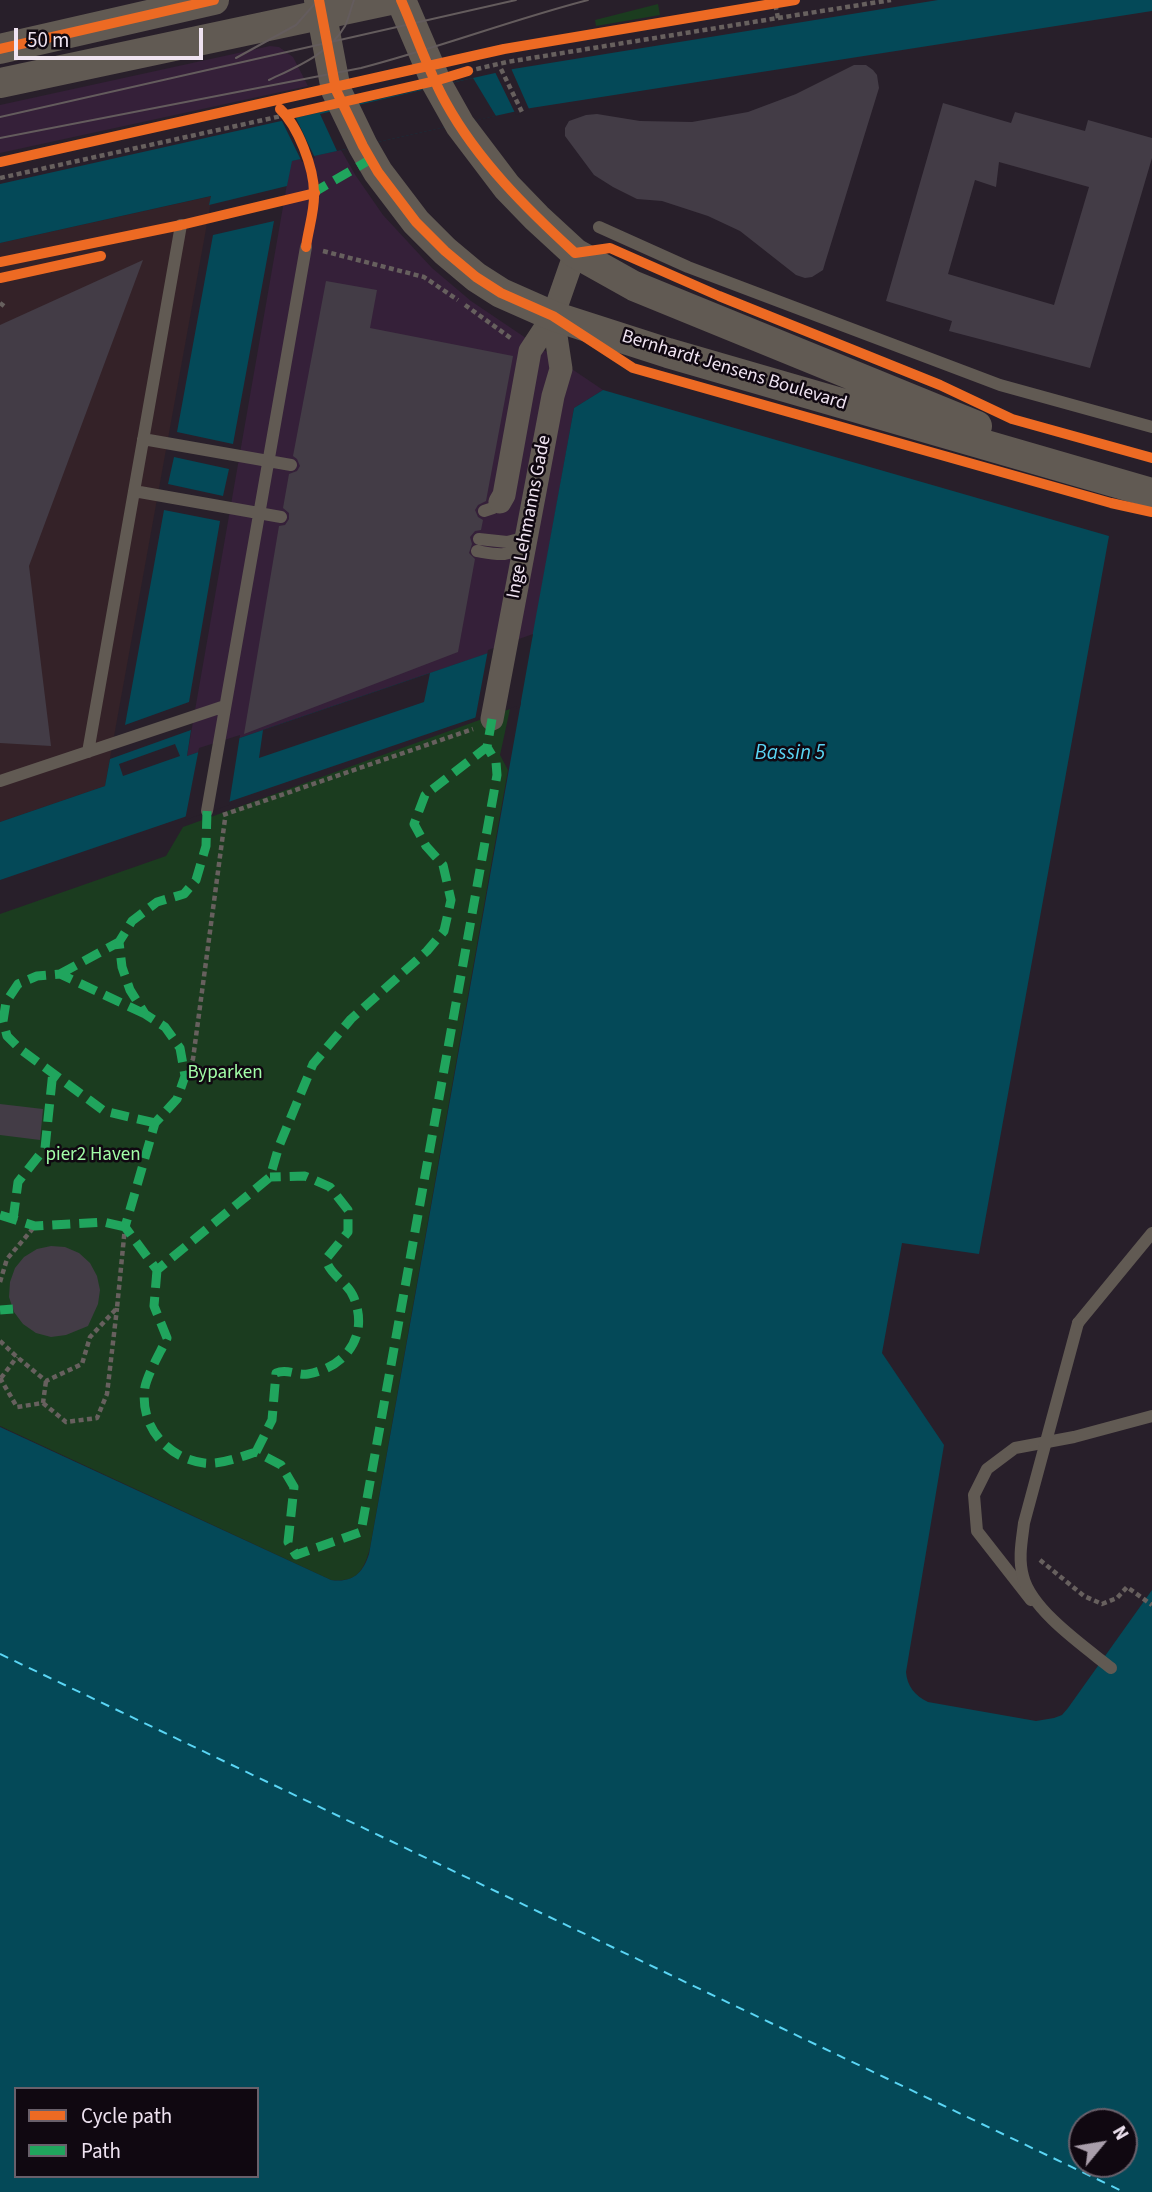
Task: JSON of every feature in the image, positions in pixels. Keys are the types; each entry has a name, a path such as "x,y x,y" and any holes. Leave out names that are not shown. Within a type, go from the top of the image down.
{"street":[{"path":"0,49 134,14 214,0"},
{"path":"0,83 320,8 390,0"},
{"name":"Bernhardt Jensens Boulevard","path":"401,0 436,83 460,125 507,187 575,253 634,286 1005,437 1152,479"},
{"name":"Bernhardt Jensens Boulevard","path":"320,8 336,90 363,146 395,197 445,251 476,277 501,293 553,316 823,399 1152,493"},
{"name":"Inge Lehmanns Gade","path":"490,504 504,495 530,351 553,316 575,253"},
{"name":"Inge Lehmanns Gade","path":"485,723 507,639 553,396 561,369 553,316"}],"lane":[{"path":"88,752 181,225"},
{"path":"599,227 688,267 1000,385 1152,427"},
{"path":"206,811 306,247"},
{"path":"143,439 291,465"},
{"path":"134,491 281,517"},
{"path":"478,545 505,555 522,547 527,537"},
{"path":"0,781 225,706"},
{"path":"1152,1233 1078,1323 1024,1522 1020,1556 1023,1579 1048,1616 1111,1668 1041,1612 976,1531 974,1495 987,1469 1015,1448 1074,1437 1152,1416"}],"path":[{"path":"436,83 468,71 508,61 891,0"},
{"path":"775,3 778,18"},
{"path":"501,69 522,112"},
{"path":"0,178 292,114"},
{"path":"306,247 424,277 530,351"},
{"path":"185,1076 194,1059 225,814 485,723"},
{"path":"0,1282 8,1259 35,1226"},
{"path":"16,1357 1,1378 17,1407 43,1403 66,1422 97,1418 107,1394 125,1227"},
{"path":"46,1381 82,1364 90,1337 117,1308"},
{"path":"0,1341 46,1381"},
{"path":"43,1403 46,1381"},
{"path":"1030,1552 1084,1596 1102,1604 1117,1598 1127,1587 1152,1605"}],"shaded area":[{"path":"270,46 279,47 293,57 308,86 0,153 0,105"},
{"path":"341,150 383,215 432,268 471,301 603,390 574,408 533,638 187,756 291,161"},
{"path":"212,196 105,786 0,822 0,243"}],"green space":[{"path":"658,4 660,15 596,26 595,20"},
{"name":"Byparken","path":"510,709 500,755 508,770 370,1548 358,1573 347,1579 331,1580 0,1426 0,914 166,856 183,827"}],"water":[{"path":"938,0 1152,0 1152,11 531,108 292,161 287,186 209,205 211,196 0,243 0,184 513,69"},
{"path":"274,221 233,444 177,432 213,235"},
{"name":"Bassin 5","path":"603,390 1109,536 979,1254 902,1243 882,1353 944,1445 906,1672 910,1686 919,1697 928,1702 1036,1721 1062,1715 1152,1590 1152,2192 0,2192 0,1427 331,1580 351,1578 364,1566 369,1554 521,702 0,880 0,822 105,786 110,759 191,730 187,756 532,638 574,408"},
{"path":"174,457 229,469 223,496 168,484"},
{"path":"164,510 220,521 189,702 125,725"}],"pier":[{"path":"510,66 529,109 516,115 495,72"},
{"path":"473,78 496,116 337,151 320,114"},
{"path":"295,116 315,158 302,162 281,119"},
{"path":"533,634 520,707 475,720 488,650"},
{"path":"430,673 424,702 259,758 263,730"},
{"path":"240,735 229,805 185,820 199,748"},
{"path":"175,744 180,756 123,776 119,764"}],"building":[{"path":"854,65 866,65 873,70 877,75 879,88 823,270 812,277 796,275 740,231 708,216 662,201 637,199 613,187 594,175 565,136 569,121 586,115 597,114 640,121 692,122 748,112 796,94"},
{"path":"943,103 1011,123 1015,112 1085,131 1088,120 1152,138 1152,158 1090,368 949,331 952,321 886,301","holes":["999,162 1089,187 1054,305 948,274 975,180 996,187"]},
{"path":"143,260 29,566 51,746 0,743 0,325"},
{"path":"326,281 377,290 370,328 513,356 486,501 475,510 483,520 481,530 475,531 470,537 472,544 469,553 475,559 458,652 244,734 279,526 285,525 289,519 289,513 283,508 289,474 297,471 300,466 293,456"},
{"path":"0,1104 43,1109 40,1140 0,1135"},
{"path":"65,1247 79,1253 90,1263 100,1290 98,1304 88,1326 66,1335 51,1337 36,1333 23,1324 14,1312 9,1297 15,1268 24,1257 37,1249"}],"ferry route":[{"path":"0,1654 1124,2192"}],"tram line":[{"path":"236,58 296,25 318,0"},
{"path":"269,80 311,59 330,44 345,26 354,0"},
{"path":"0,117 516,0"},
{"path":"0,138 361,68 588,0"}],"marked path":[{"path":"311,194 371,159"},
{"path":"207,811 206,846 196,880 184,894 157,902 132,921 119,942 122,967 130,990 145,1014 165,1027 180,1048 185,1076 177,1099 155,1123 125,1227 157,1270 270,1177 279,1146 313,1064 351,1019 427,951 444,931 451,900 443,865 426,846 414,824 425,795 487,747 492,719"},
{"path":"157,1270 154,1306 167,1338 147,1381 144,1401 146,1414 158,1437 167,1447 190,1460 204,1463 223,1462 256,1452 281,1465 294,1487 288,1542 296,1555 361,1532 497,775 496,762 487,747"},
{"path":"60,974 119,942"},
{"path":"145,1014 60,974 37,976 18,984 6,1002 3,1021 7,1036 20,1049 104,1111 155,1123"},
{"path":"13,1220 18,1182 45,1148 53,1071"},
{"path":"256,1452 272,1420 276,1373 284,1371 308,1374 333,1365 351,1348 358,1325 354,1298 348,1287 331,1270 326,1259 348,1232 348,1210 330,1187 305,1176 270,1177"},
{"path":"0,1215 35,1226 104,1222 125,1227"},
{"path":"0,1310 13,1309"}],"cycle path":[{"path":"0,49 214,0"},
{"path":"319,0 336,90 378,172 416,222 445,251 476,277 501,293 553,316 633,368 1111,503 1152,512"},
{"path":"401,0 433,78 473,145 505,183 575,253 610,248 719,296 940,385 1012,419 1152,458"},
{"path":"0,162 504,49 795,0"},
{"path":"286,115 468,71"},
{"path":"280,109 299,136 311,172 314,200 306,247"},
{"path":"0,262 181,225 315,193"},
{"path":"0,278 101,256"}],"park label":[{"name":"pier2 Haven","path":"93,1156"}]}
